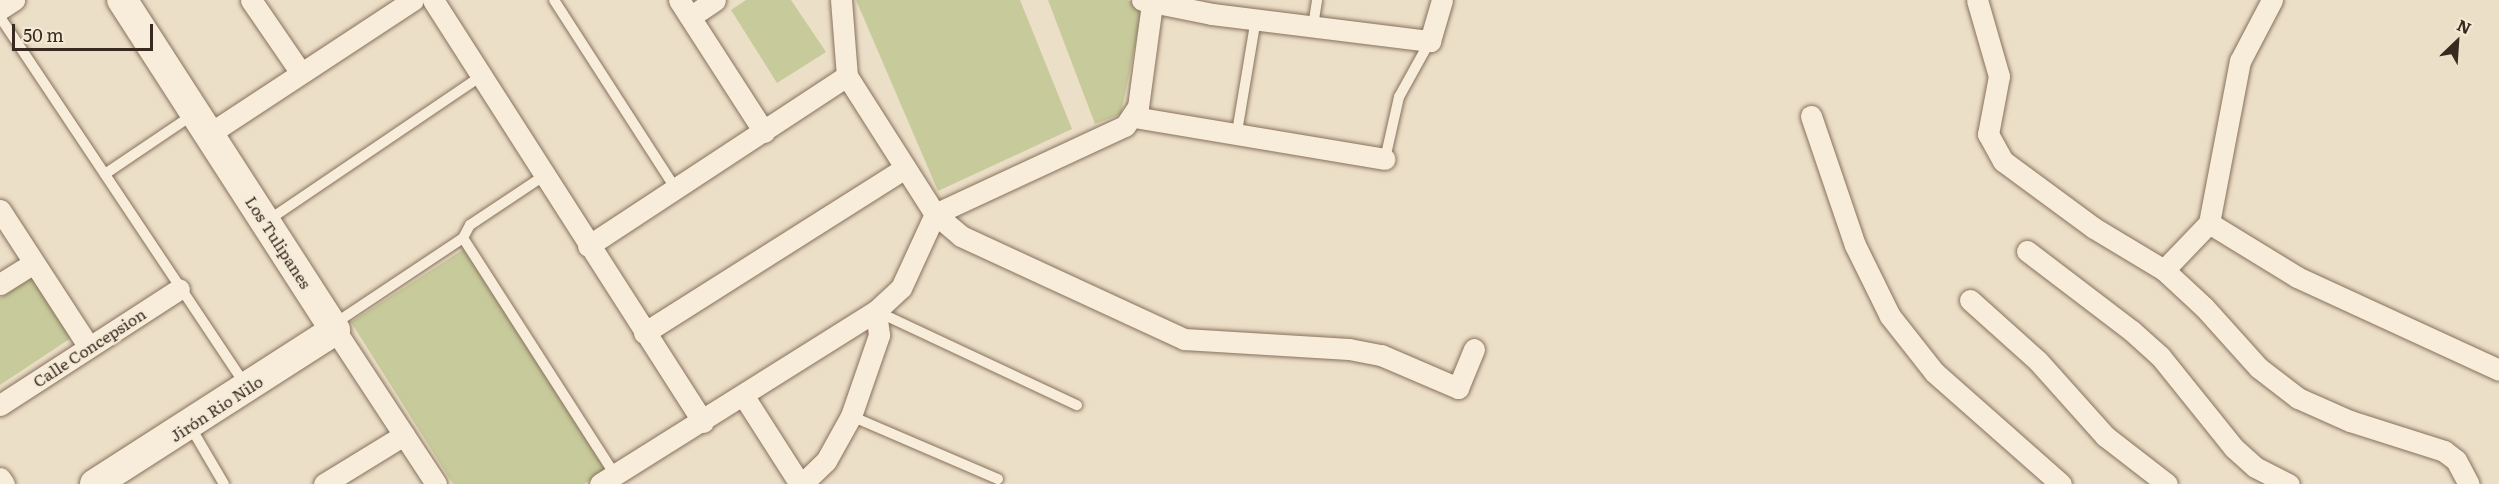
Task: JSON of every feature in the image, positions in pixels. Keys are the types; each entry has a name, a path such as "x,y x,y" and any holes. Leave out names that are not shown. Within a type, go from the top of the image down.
{"street":[{"path":"0,9 14,0"},
{"name":"Los Tulipanes","path":"122,0 436,484"},
{"path":"251,0 301,74"},
{"path":"202,124 301,74 384,8 413,0"},
{"path":"433,0 588,246 703,422"},
{"path":"715,0 684,9 764,132"},
{"path":"841,0 848,76 935,213 961,236 1184,339 1349,349 1380,355 1458,388 1474,349"},
{"path":"608,480 876,311 901,288 935,213 1117,132 1134,117 1147,2 1213,7 1256,19 1430,41 1442,0"},
{"path":"1977,0 1999,76 1988,134 1994,149 2003,161 2056,200 2164,270 2204,307 2259,368 2298,398 2350,422 2444,451 2456,460 2469,484"},
{"path":"2164,270 2208,224 2240,61 2272,0"},
{"path":"588,246 848,76"},
{"path":"1811,116 1855,245 1890,316 1934,372 2061,484"},
{"path":"1134,117 1238,132 1385,159"},
{"path":"644,333 905,168"},
{"path":"0,210 89,347"},
{"path":"2208,224 2296,277 2499,370"},
{"path":"2027,251 2132,331 2160,356 2234,448 2255,467 2289,484"},
{"path":"0,284 33,263"},
{"name":"Calle Concepsion","path":"0,405 179,290"},
{"path":"1970,300 2038,361 2105,436 2167,484"},
{"path":"743,395 801,484 826,461 851,416 879,335 876,311"},
{"name":"Jirón Rio Nilo","path":"95,484 190,426 335,330"},
{"path":"324,484 404,435"},
{"path":"0,478 4,484"}],"lane":[{"path":"554,0 676,189"},
{"path":"1313,26 1317,0"},
{"path":"0,16 179,290 248,388"},
{"path":"1238,132 1256,19"},
{"path":"1385,159 1399,97 1430,41"},
{"path":"265,222 480,77"},
{"path":"105,174 202,124"},
{"path":"335,330 342,318 464,238 470,225 545,176"},
{"path":"464,238 608,480"},
{"path":"876,311 1077,405"},
{"path":"851,416 998,479"},
{"path":"190,426 224,484"}],"green space":[{"path":"746,0 791,0 826,52 777,83 731,10"},
{"path":"856,0 1020,0 1072,129 938,191"},
{"path":"1048,0 1127,0 1143,6 1121,114 1095,124"},
{"path":"464,249 606,470 584,484 453,484 351,322"},
{"path":"34,276 74,336 0,385 0,298"}]}
